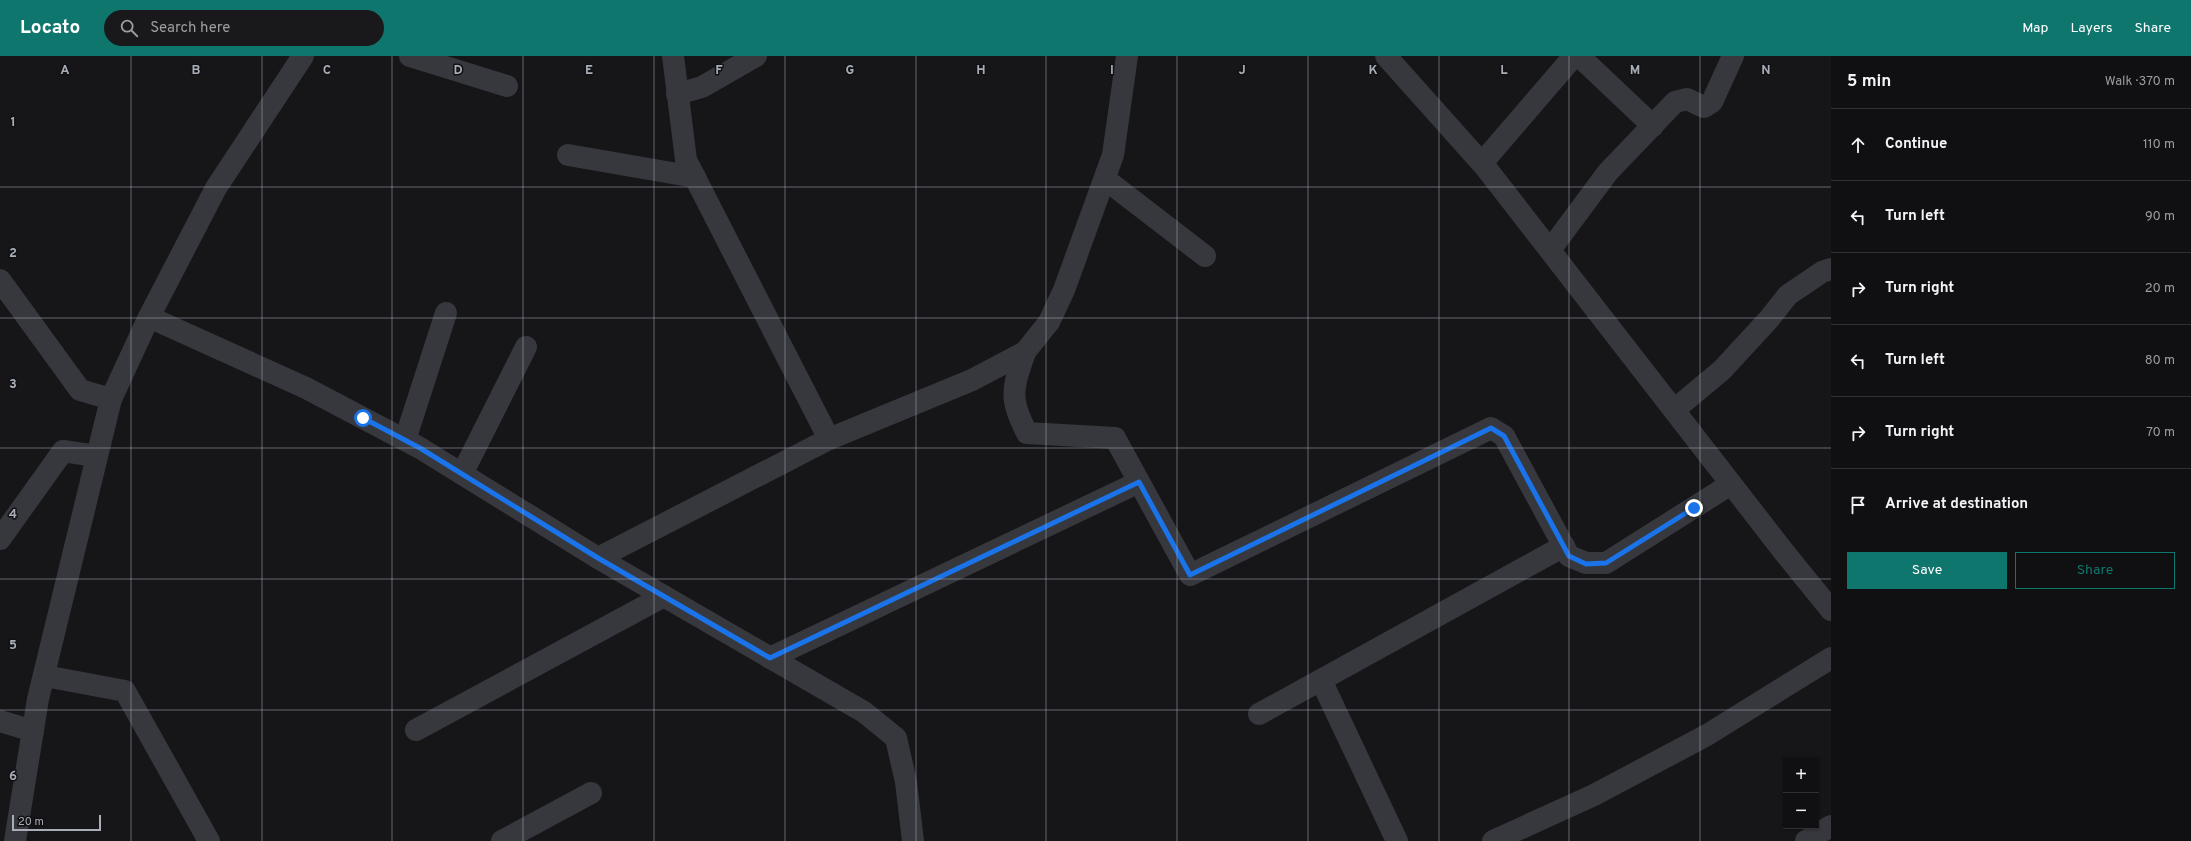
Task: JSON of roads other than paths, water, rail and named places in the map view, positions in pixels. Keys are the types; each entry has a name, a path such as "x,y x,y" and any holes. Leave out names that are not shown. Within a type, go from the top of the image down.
{"street":[{"path":"15,841 38,699 46,676 96,456 111,399 149,317 216,188 303,56"},
{"path":"410,56 507,86"},
{"path":"673,56 686,160 829,440"},
{"path":"677,94 702,87 756,56"},
{"path":"1128,56 1113,155 1105,179 1064,290 1049,322 1025,352 1013,389 1017,415 1027,432 1114,438 1190,575 1491,428 1504,436 1569,556 1586,564 1606,563 1731,484"},
{"path":"1386,56 1482,163 1731,484 1831,610"},
{"path":"1482,163 1574,56"},
{"path":"1579,56 1653,126"},
{"path":"1550,250 1608,172 1675,102 1687,99 1704,107 1712,102 1733,56"},
{"path":"568,154 695,177"},
{"path":"1105,179 1205,256"},
{"path":"1674,410 1722,370 1769,319 1788,294 1822,272 1831,269"},
{"path":"0,280 80,390 111,399"},
{"path":"405,440 446,313"},
{"path":"149,317 306,388 405,440 598,558 864,712 896,738 906,782 913,841"},
{"path":"462,474 526,347"},
{"path":"598,558 829,440 972,380 1025,352"},
{"path":"0,539 63,451 96,456"},
{"path":"770,658 1139,482"},
{"path":"1260,714 1564,546"},
{"path":"416,730 664,596"},
{"path":"1493,841 1594,795 1700,739 1831,658"},
{"path":"46,676 125,691 209,841"},
{"path":"1321,680 1397,841"},
{"path":"0,721 33,731"},
{"path":"502,841 592,793"},
{"path":"1806,841 1831,826"}]}
